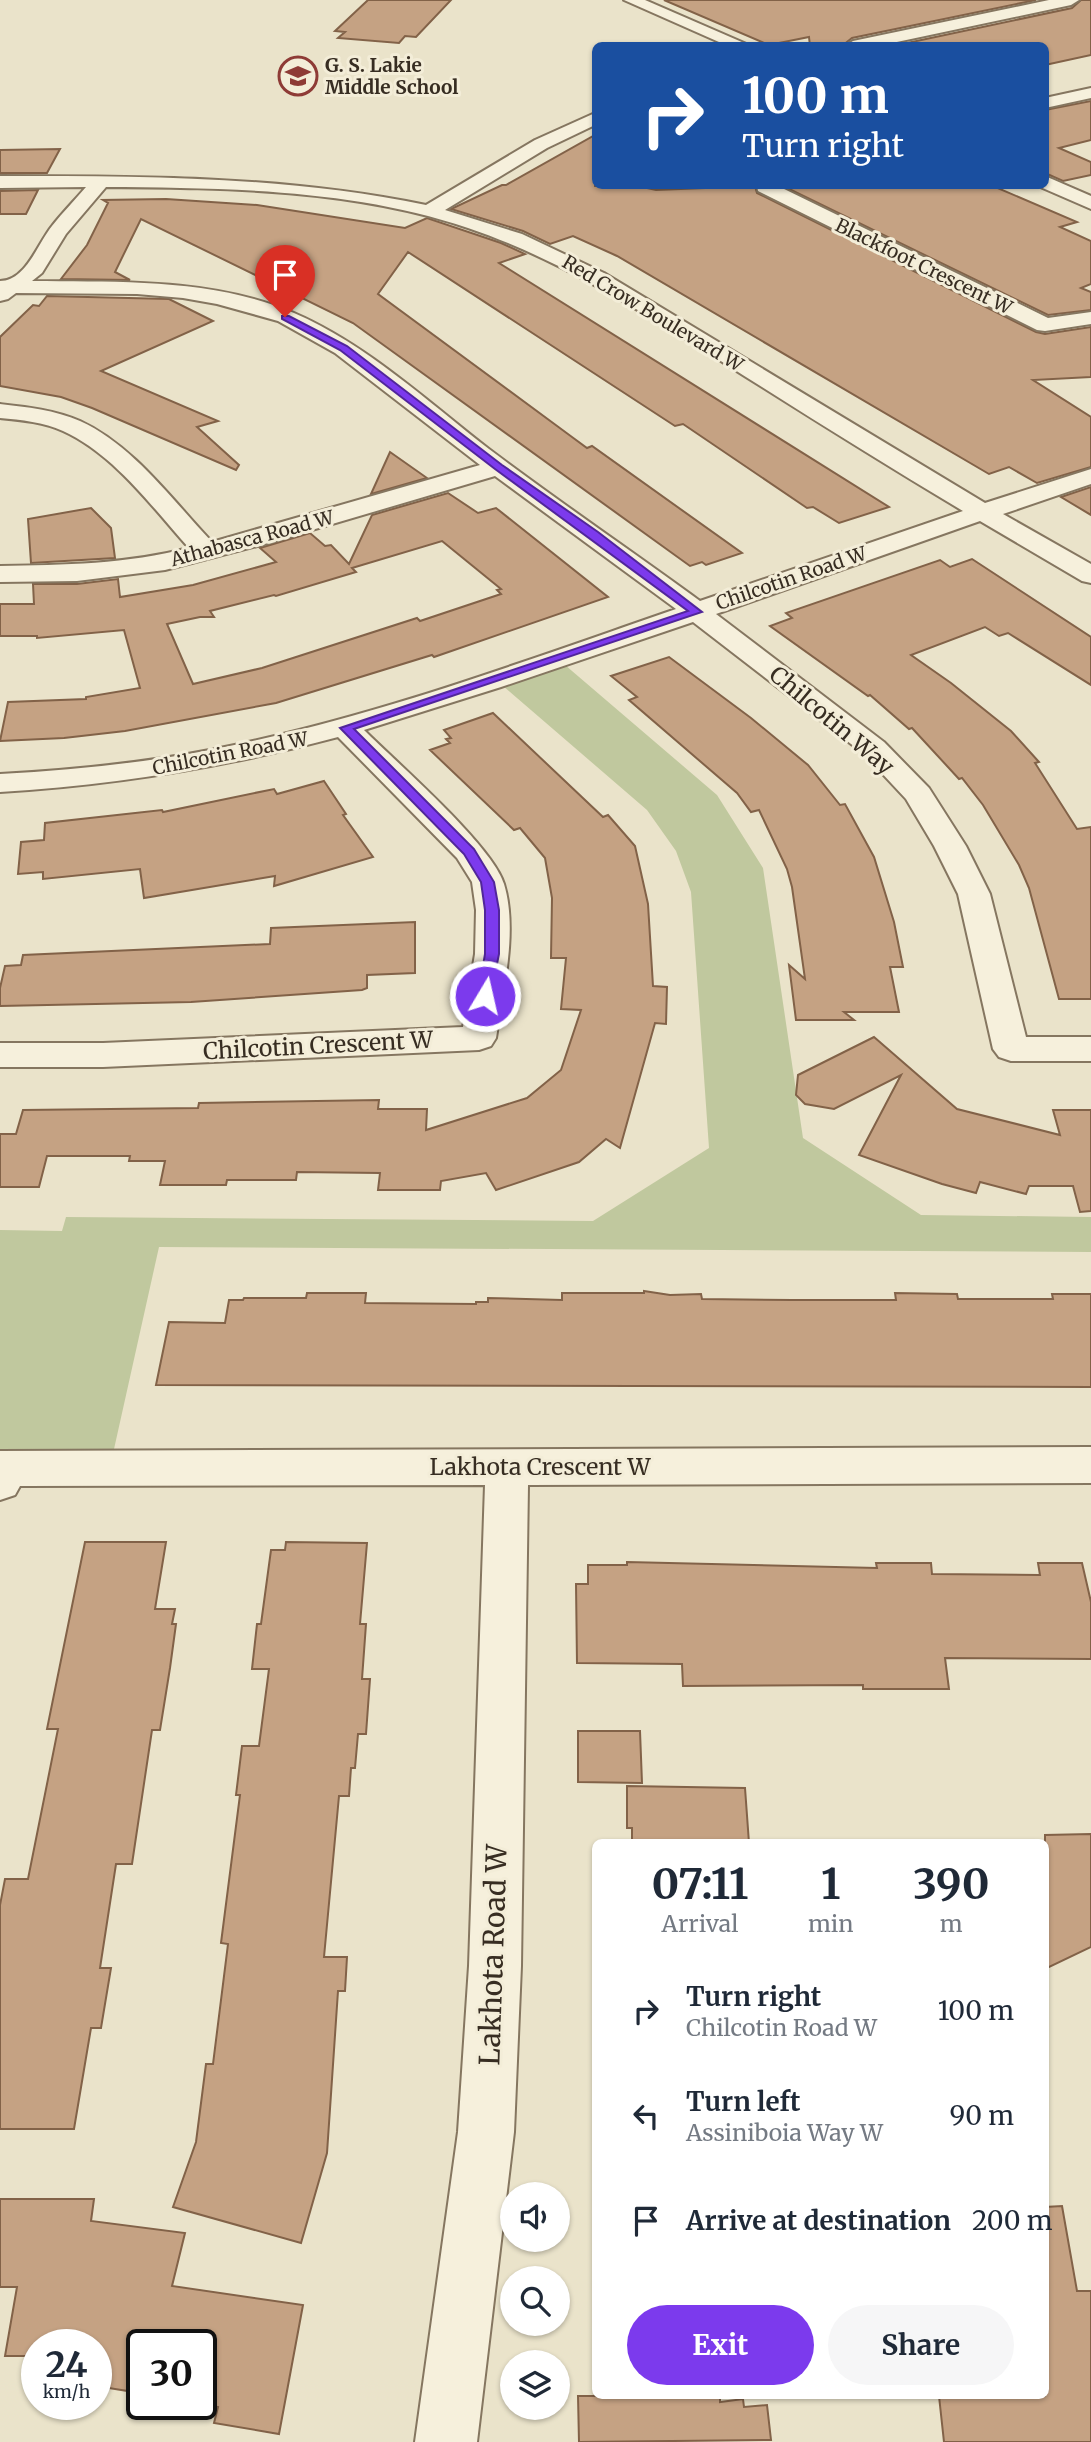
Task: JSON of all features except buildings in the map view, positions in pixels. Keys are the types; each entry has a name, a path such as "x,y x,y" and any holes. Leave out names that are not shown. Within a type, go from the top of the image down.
{"street":[{"path":"632,0 733,42"},
{"path":"872,42 1071,0"},
{"path":"651,8 673,3"},
{"path":"1049,102 1091,93"},
{"path":"429,211 541,144 592,119"},
{"name":"Red Crow Boulevard W","path":"0,182 250,186 330,194 429,211 518,240 589,272 980,512 1091,575"},
{"path":"5,290 35,269 58,231 100,182"},
{"path":"1049,184 1091,203"},
{"name":"Blackfoot Crescent W","path":"769,189 1045,325 1091,318"},
{"path":"5,290 137,288 183,292 220,298 285,317 343,348 498,467 697,612"},
{"path":"0,411 16,412 74,426 118,460 207,552"},
{"name":"Athabasca Road W","path":"0,574 77,573 165,562 498,467"},
{"name":"Chilcotin Road W","path":"0,783 46,781 197,763 346,728 697,612 980,512 1091,477"},
{"name":"Chilcotin Way","path":"697,612 874,748 918,794 950,846 974,894 1011,1049 1091,1049"},
{"name":"Chilcotin Crescent W","path":"0,1055 103,1055 479,1038 492,954 492,910 488,882 469,852 346,728"},
{"name":"Lakhota Crescent W","path":"0,1482 2,1468 1091,1465"},
{"name":"Lakhota Road W","path":"446,2442 487,2118 495,1966 507,1466"}],"green space":[{"path":"558,659 717,795 763,868 803,1138 921,1215 1091,1217 1091,1252 159,1247 110,1467 0,1480 0,1230 62,1231 66,1217 593,1221 709,1148 691,892 676,851 647,810 495,679"}],"place":[{"name":"G. S. Lakie Middle School","path":"298,76"}],"route":[{"path":"285,317 343,348 498,467 697,612 346,728 469,852 488,882 492,910 492,954 485,996"}]}
